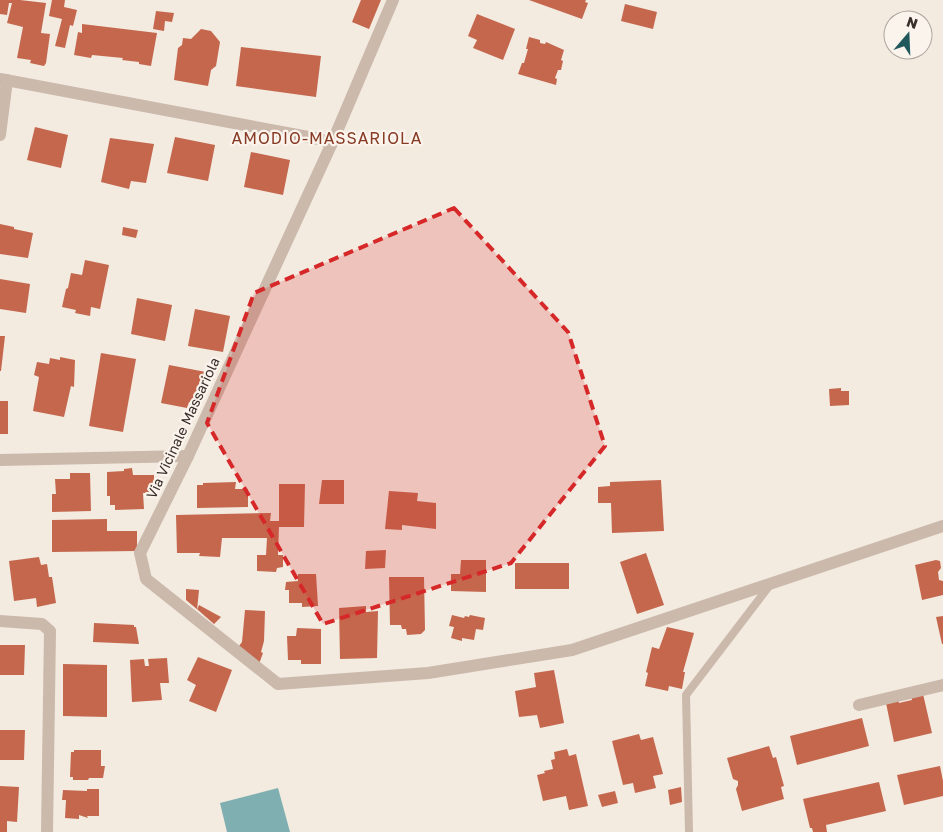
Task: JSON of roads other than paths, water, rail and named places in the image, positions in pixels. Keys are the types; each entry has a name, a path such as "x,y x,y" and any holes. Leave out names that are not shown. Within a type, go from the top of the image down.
{"street":[{"name":"Via Vicinale Massariola","path":"393,0 332,143 188,456 140,553 146,579 278,684 428,673 572,650 943,526"},
{"path":"0,135 4,79 332,143"},
{"path":"0,460 188,456"},
{"path":"0,621 42,624 50,631 46,832"},
{"path":"859,705 943,685"}],"lane":[{"path":"689,832 686,695 770,585"}],"water":[{"path":"278,788 290,832 227,832 220,803"}],"district":[{"name":"AMODIO-MASSARIOLA","path":"327,138"}]}
